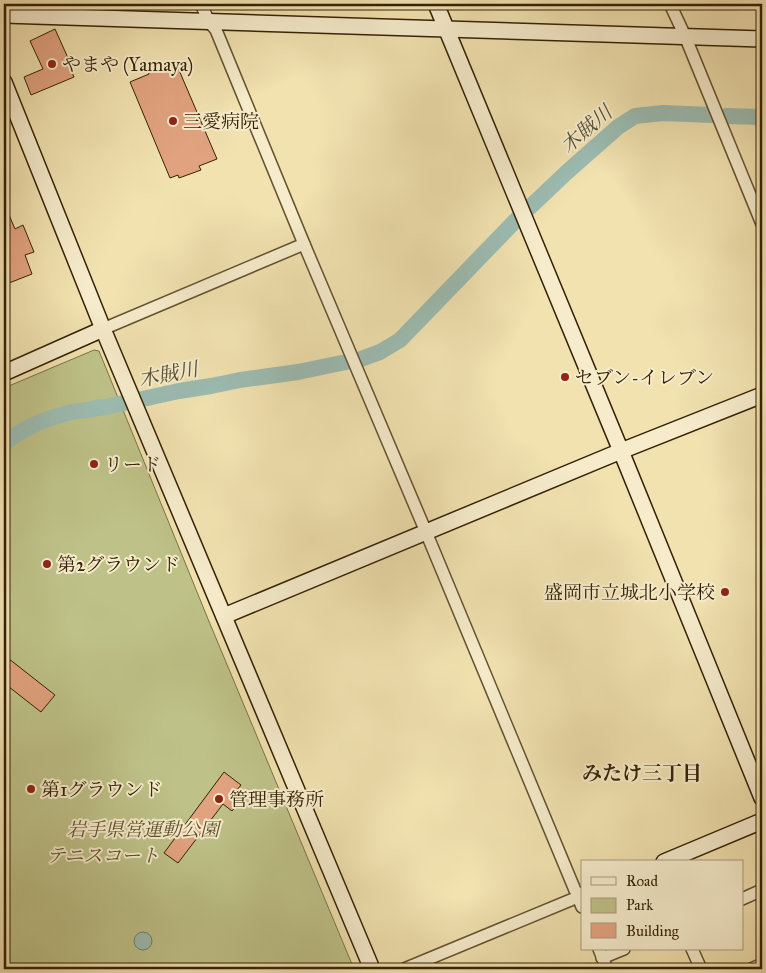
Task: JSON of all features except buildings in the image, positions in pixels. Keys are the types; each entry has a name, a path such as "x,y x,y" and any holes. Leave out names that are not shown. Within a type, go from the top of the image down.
{"street":[{"path":"201,4 209,22 216,30 304,244 581,900 404,969"},
{"path":"436,4 622,451 762,798"},
{"path":"670,4 762,224"},
{"path":"4,15 762,39"},
{"path":"4,82 171,493 372,969"},
{"path":"4,373 103,328 304,244"},
{"path":"224,616 762,395"},
{"path":"669,860 762,822"},
{"path":"744,898 762,890"},
{"path":"603,959 622,950"},
{"path":"692,950 701,969"},
{"path":"751,969 762,964"}],"green space":[{"name":"岩手県営運動公園","path":"94,350 99,351 354,969 5,969 4,967 4,388"}],"water":[{"path":"143,932 149,935 152,941 149,947 143,950 137,947 134,941 137,935"}],"waterway":[{"name":"木賊川","path":"529,208 618,127 635,116 663,113 712,115"},
{"name":"木賊川","path":"726,116 762,117"},
{"name":"木賊川","path":"361,359 380,352 400,340 517,219"},
{"name":"木賊川","path":"4,444 36,424 72,412 346,362"}],"place":[{"name":"やまや (Yamaya)","path":"52,64"},
{"name":"三愛病院","path":"173,121"},
{"name":"セブン-イレブン","path":"565,377"},
{"name":"リード","path":"94,464"},
{"name":"第2グラウンド","path":"47,564"},
{"name":"盛岡市立城北小学校","path":"725,592"},
{"name":"第1グラウンド","path":"31,789"},
{"name":"管理事務所","path":"219,799"}],"district":[{"name":"みたけ三丁目","path":"642,773"}],"park label":[{"name":"テニスコート","path":"103,855"}]}
